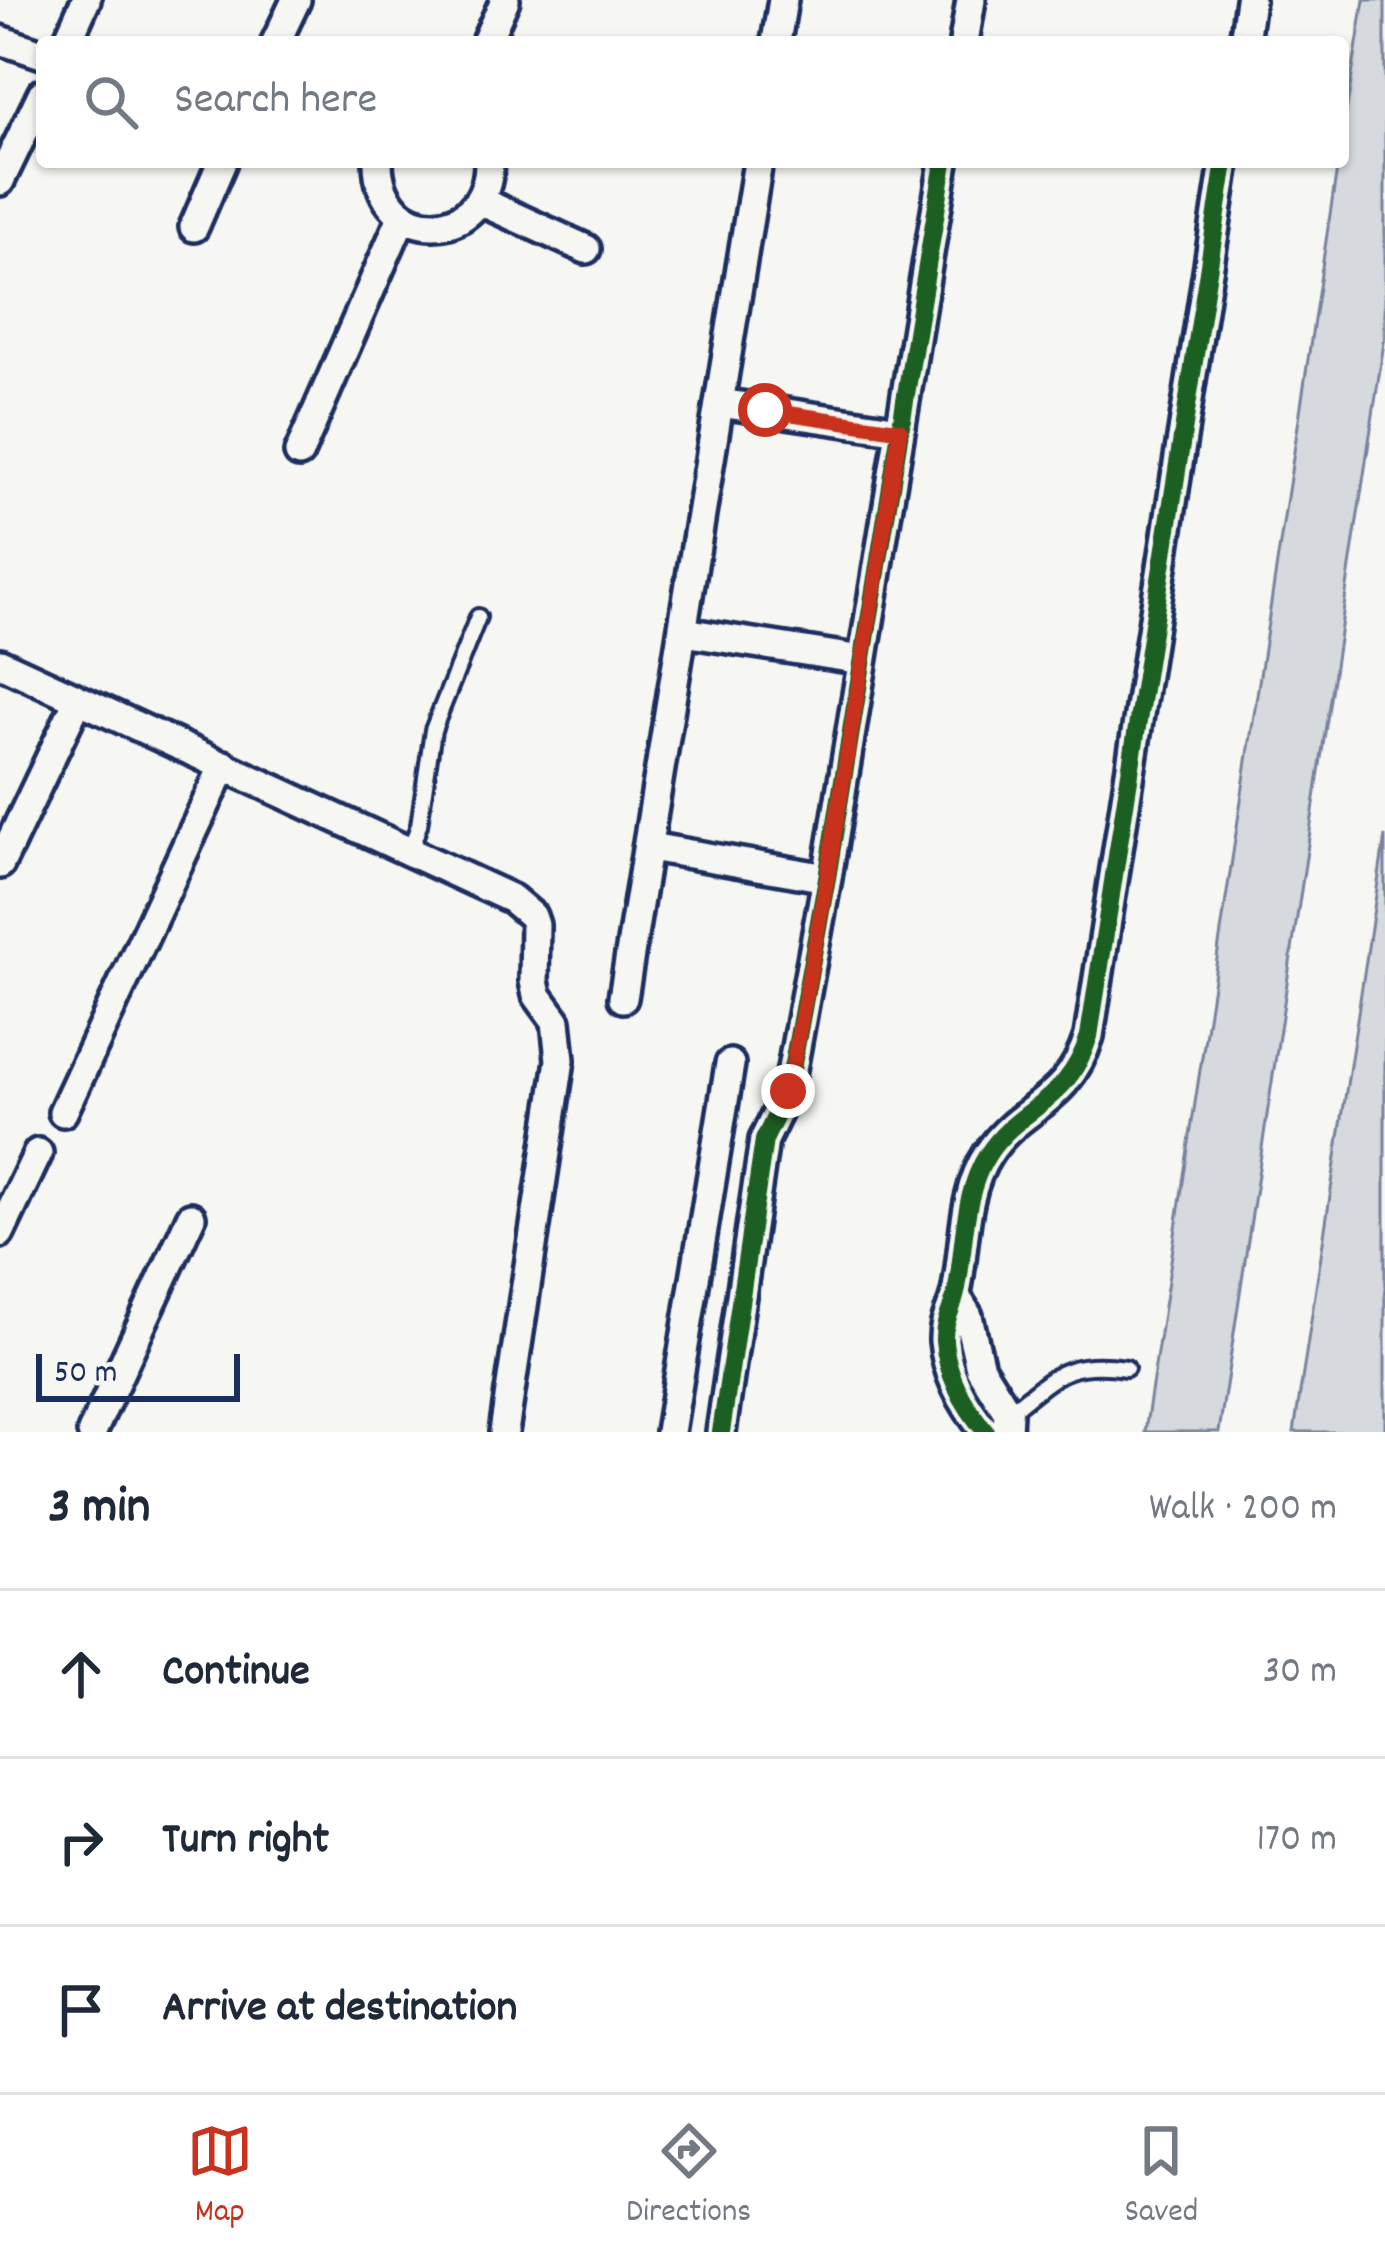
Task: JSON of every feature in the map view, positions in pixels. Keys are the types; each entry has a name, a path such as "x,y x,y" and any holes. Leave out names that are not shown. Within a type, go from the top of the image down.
{"street":[{"path":"70,36 86,0"},
{"path":"279,36 296,0"},
{"path":"489,36 505,0"},
{"path":"777,36 783,0"},
{"path":"965,36 971,0"},
{"path":"1245,36 1250,0"},
{"path":"0,40 36,52"},
{"path":"0,181 36,106"},
{"path":"194,226 219,168"},
{"path":"378,168 387,201 402,217 422,225 464,217 480,201 489,168"},
{"path":"623,998 757,168"},
{"path":"721,1432 764,1140 788,1091 827,878 943,168"},
{"path":"986,1432 951,1378 945,1317 956,1296 969,1200 990,1150 1073,1077 1089,1036 1224,168"},
{"path":"480,201 586,249"},
{"path":"299,453 402,217"},
{"path":"720,403 900,430"},
{"path":"684,632 862,660"},
{"path":"0,663 512,899 532,916 537,995 556,1022 560,1060 504,1432"},
{"path":"0,864 78,700"},
{"path":"63,1112 224,765"},
{"path":"650,847 827,878"},
{"path":"670,1432 730,1064"},
{"path":"0,1233 38,1153"},
{"path":"92,1432 191,1217"},
{"path":"956,1296 968,1316 980,1368 1008,1422"}],"lane":[{"path":"410,851 419,825 433,730 478,617"},
{"path":"1008,1422 1054,1376 1076,1366 1126,1368"}],"shaded area":[{"path":"1364,0 1385,0 1385,336 1219,1432 1145,1432 1337,168 1349,168 1349,94"},
{"path":"1385,836 1385,1432 1294,1432"}],"cycle path":[{"path":"721,1432 764,1140 788,1091 827,878 943,168"},
{"path":"986,1432 953,1378 945,1327 956,1295 969,1201 980,1169 1001,1137 1069,1077 1089,1036 1224,168"}],"route":[{"path":"765,410 900,430 788,1091"}]}
